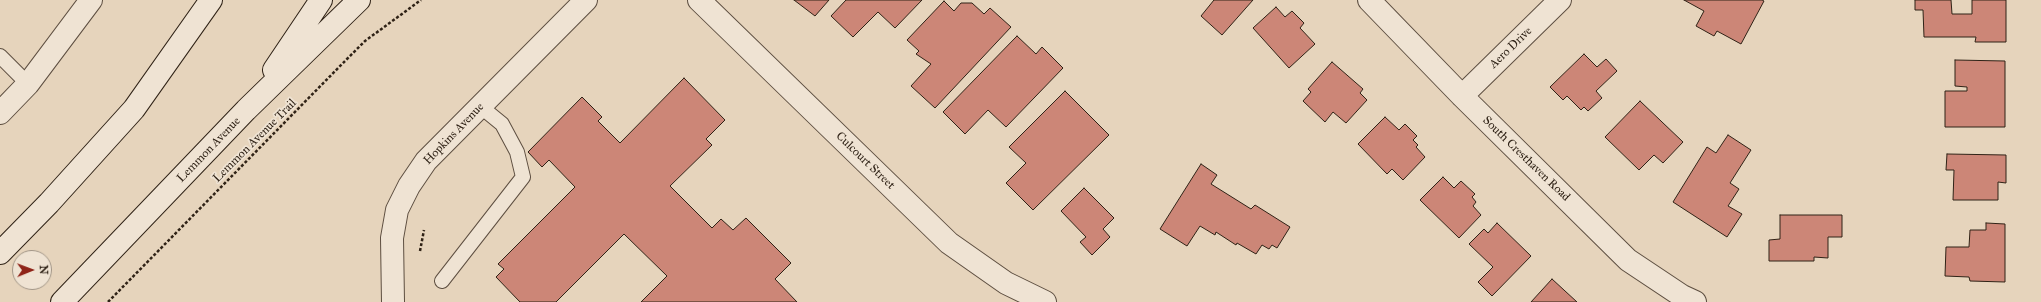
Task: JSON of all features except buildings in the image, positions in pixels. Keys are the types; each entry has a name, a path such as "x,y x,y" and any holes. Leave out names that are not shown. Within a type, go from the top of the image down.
{"street":[{"path":"0,113 28,84 91,0"},
{"path":"0,253 134,109 211,0"},
{"path":"246,110 321,0"},
{"name":"Lemmon Avenue","path":"62,302 246,110 359,0"},
{"name":"Hopkins Avenue","path":"393,302 392,238 397,210 409,186 426,161 586,0"},
{"name":"Culcourt Street","path":"699,0 949,243 1006,283 1045,302"},
{"name":"South Cresthaven Road","path":"1369,0 1462,96 1628,260 1682,296 1695,302"},
{"name":"Aero Drive","path":"1462,96 1560,0"}],"lane":[{"path":"0,56 28,84"},
{"path":"442,281 523,177 517,152 502,124 480,106"}],"path":[{"name":"Lemmon Avenue Trail","path":"108,302 347,58 371,37 421,0"}]}
